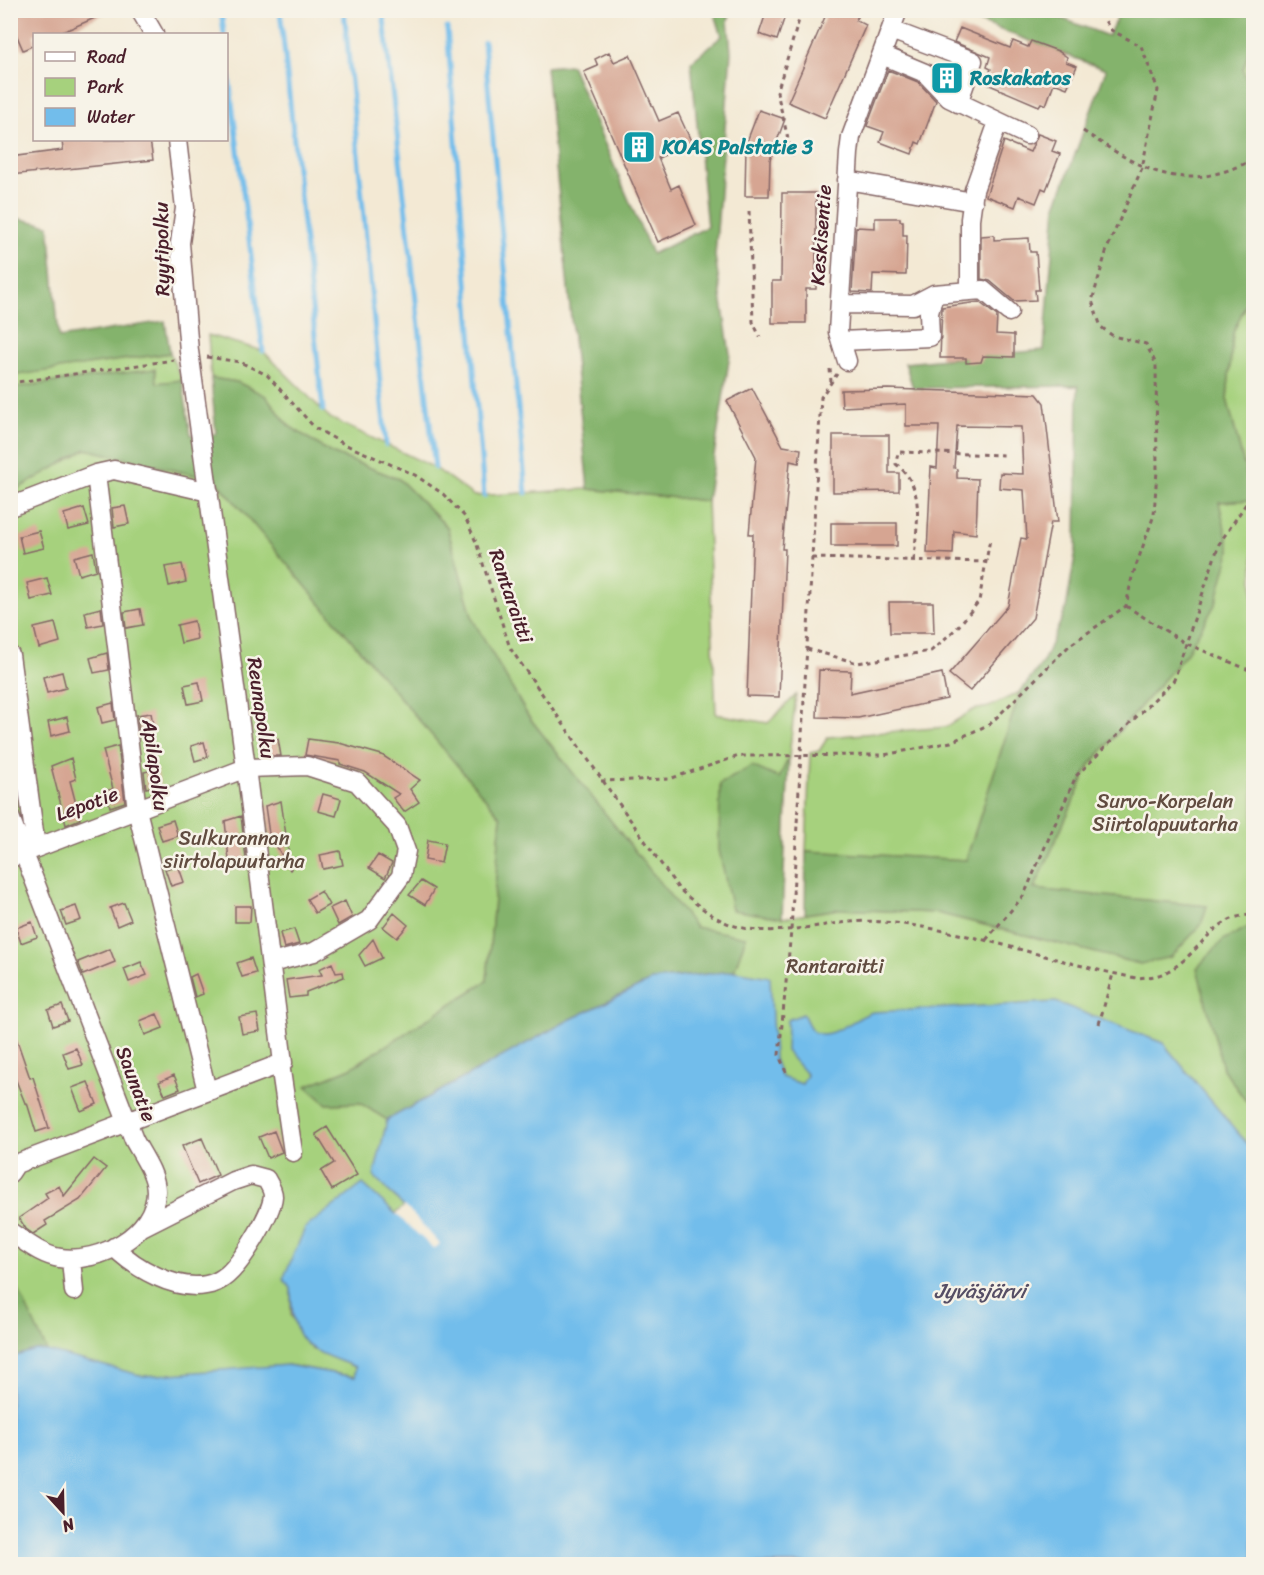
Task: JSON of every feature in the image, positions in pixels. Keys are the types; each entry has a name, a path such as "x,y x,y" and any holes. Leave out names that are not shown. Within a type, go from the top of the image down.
{"street":[{"path":"140,10 153,33"},
{"name":"Keskisentie","path":"847,361 838,332 851,137 898,10"},
{"path":"891,30 973,61 958,103"},
{"path":"882,55 924,73 949,98 958,103 1027,135"},
{"path":"970,291 970,219 973,202 998,122"},
{"name":"Ryytipolku","path":"177,141 185,208 180,243 190,358"},
{"path":"847,180 973,202"},
{"path":"840,303 913,306 934,294 983,290 1009,312"},
{"path":"841,341 930,337 929,313 934,294"},
{"name":"Reunapolku","path":"190,358 246,768 283,1063 280,1064 293,1152"},
{"path":"10,507 96,474 114,470 208,492"},
{"name":"Apilapolku","path":"96,474 137,810 207,1091"},
{"name":"Saunatie","path":"10,655 24,852 127,1122 156,1189 149,1218 139,1229 114,1247 71,1259 42,1252 10,1232"},
{"name":"Lepotie","path":"24,852 246,768 307,766 357,782 397,826 406,851 401,876 369,920 314,952 271,963"},
{"path":"10,817 24,852"},
{"path":"12,1162 127,1122 280,1064"},
{"path":"114,1247 127,1260 182,1285 206,1285 223,1278 237,1265 271,1208 273,1193 266,1179 251,1175 233,1181 139,1229"},
{"path":"71,1259 74,1292"}],"path":[{"path":"792,156 777,92 802,10"},
{"path":"601,781 669,779 739,756 884,755 951,742 990,724 1070,645 1126,606 1132,576 1154,515 1156,364 1146,344 1113,336 1101,327 1092,301 1107,249 1142,168 1158,90 1140,46 1111,30 1098,10"},
{"path":"1083,131 1142,168 1176,178 1209,175 1254,159"},
{"path":"749,211 753,322 760,337"},
{"name":"Rantaraitti","path":"10,383 190,358 240,362 267,375 315,428 415,475 443,494 465,518 476,542 510,648 678,888 704,911 736,927 765,932 791,931 845,922 883,922 986,940 1136,978 1159,976 1171,970 1224,921 1239,915 1254,915"},
{"path":"786,1072 778,1055 791,931 821,397 847,361"},
{"path":"914,560 917,500 909,474 896,464 898,452 1005,455"},
{"path":"986,940 1023,895 1076,776 1174,680 1219,544 1254,492"},
{"path":"807,649 858,663 931,651 957,628 979,601 990,539"},
{"path":"812,558 986,562"},
{"path":"1126,606 1185,643 1254,672"},
{"path":"1099,1024 1113,973"}],"green space":[{"path":"714,11 732,11 728,20 731,52 715,256 730,354 707,501 588,489 546,67 571,65 652,254 707,227 691,62 722,36"},
{"path":"979,11 1042,11 1108,36 1120,11 1253,11 1253,37 1243,70 1254,100 1253,288 1233,333 1227,399 1253,500 1219,502 1230,551 1216,603 1186,654 1089,766 1034,889 1207,906 1201,925 1171,957 1140,964 937,913 839,909 805,914 806,851 966,860 1020,692 1043,662 1066,609 1076,550 1078,386 913,388 905,363 1044,350 1056,206 1106,70 975,20"},
{"path":"1253,37 1253,100 1243,70"},
{"path":"11,217 49,225 59,338 165,321 170,353 11,376"},
{"path":"1253,288 1253,499 1227,399 1233,333"},
{"path":"208,335 263,351 330,418 435,468 474,496 588,489 707,501 716,714 768,723 796,695 789,757 779,778 782,918 839,909 937,913 1140,964 1207,906 1034,890 1089,766 1186,654 1230,551 1218,502 1253,499 1253,927 1249,926 1223,1069 1253,1111 1253,1344 404,1207 291,1288 291,1315 311,1349 355,1367 355,1377 288,1365 11,1564 11,1358 23,1353 17,1289 10,1292 10,766 13,764 10,747 10,493 86,449 216,480 501,817 487,981 351,1068 307,1086 327,1104 360,1103 387,1120 653,980 695,928 528,716 473,620 447,527 399,479 331,453 289,426 266,396 237,382 211,378"},
{"path":"170,353 182,380 157,383 155,369 11,388 10,376"},
{"path":"155,369 157,383 182,380 191,435 216,434 211,378 237,382 266,396 289,426 331,453 399,479 447,527 473,620 528,716 695,927 746,937 734,971 653,980 569,1020 387,1120 360,1103 327,1104 306,1086 351,1068 487,981 501,817 216,480 86,449 11,493 10,388"},
{"path":"1020,692 966,860 806,851 810,753 819,751 828,737 946,727 973,710 989,707"},
{"path":"789,757 782,918 732,910 719,850 720,784 752,766 779,778"},
{"path":"1250,926 1254,927 1253,1111 1223,1069 1197,968 1223,940"},
{"path":"18,1289 47,1351 35,1350 11,1358 10,1292"}],"water":[{"name":"Jyväsjärvi","path":"734,971 770,977 774,1059 781,1077 802,1084 807,1075 786,1051 787,1020 803,1014 813,1031 827,1034 873,1012 1056,1002 1163,1043 1253,1151 1253,1564 11,1564 10,1358 35,1350 47,1351 144,1376 287,1365 355,1377 355,1367 313,1349 299,1334 294,1322 291,1288 283,1279 305,1228 363,1184 396,1214 404,1207 374,1176 387,1120 569,1020 653,980"}],"pier":[{"path":"405,1206 440,1244 434,1249 396,1214"}],"building":[{"path":"17,10 113,10 60,33 33,33 33,45 23,50 10,20 10,13"},
{"path":"767,10 787,10 777,40 759,34"},
{"path":"828,10 860,10 856,20 866,25 825,118 788,102"},
{"path":"960,28 1010,48 1013,41 1028,47 1031,41 1058,51 1067,57 1066,62 1077,66 1067,88 1054,83 1046,105 1041,103 1039,106 985,83 991,69 987,67 990,57 954,42"},
{"name":"KOAS Palstatie 3","path":"609,52 614,62 630,55 659,121 678,113 692,143 658,158 671,189 679,185 696,225 658,242 584,72 598,66 595,59"},
{"path":"888,70 918,82 936,101 920,144 916,142 912,154 880,142 884,132 867,126"},
{"path":"759,110 785,119 770,160 769,196 745,196 746,144"},
{"path":"1038,134 1056,141 1052,151 1060,154 1046,190 1042,188 1036,203 1019,196 1015,207 986,196 1004,141 1030,152"},
{"path":"62,141 150,141 153,160 10,175 10,157 63,150"},
{"path":"782,193 816,193 816,289 806,289 806,323 772,323 772,281 781,281"},
{"path":"875,218 900,218 900,221 903,221 903,235 907,235 906,275 873,274 872,293 852,292 856,227 875,228"},
{"path":"994,235 994,240 1029,238 1030,252 1036,252 1039,290 1035,290 1036,300 1014,301 990,281 981,279 981,236"},
{"path":"979,302 997,316 996,334 1014,335 1014,357 983,356 981,362 966,363 966,358 940,358 942,307"},
{"path":"752,388 783,446 801,449 799,463 790,461 782,549 785,549 779,697 747,696 753,534 749,534 756,457 727,401"},
{"path":"888,389 1037,394 1044,403 1058,522 1051,522 1033,618 970,691 949,674 1008,606 1021,538 1027,539 1024,490 999,488 1000,473 1023,474 1021,427 957,426 954,468 957,469 957,478 978,479 976,534 954,531 953,554 927,553 931,467 937,468 939,426 906,426 906,404 842,407 841,390"},
{"path":"833,435 889,435 889,473 899,473 899,491 833,492"},
{"path":"125,506 129,524 114,527 112,508"},
{"path":"84,508 89,525 68,530 64,514"},
{"path":"831,523 897,523 897,546 831,546"},
{"path":"39,531 44,548 23,553 19,536"},
{"path":"93,552 96,570 79,575 74,557"},
{"path":"182,564 186,582 169,586 165,567"},
{"path":"47,578 52,595 31,600 27,583"},
{"path":"889,602 933,602 934,633 890,633"},
{"path":"101,608 103,624 88,627 85,612"},
{"path":"140,609 143,625 126,628 124,612"},
{"path":"194,621 197,639 181,643 177,625"},
{"path":"55,623 60,642 39,648 34,628"},
{"path":"107,653 109,670 94,673 90,658"},
{"path":"819,670 851,671 850,693 942,673 947,699 858,718 817,717"},
{"path":"62,672 66,688 47,693 43,677"},
{"path":"199,682 203,701 188,704 184,685"},
{"path":"113,703 115,720 102,723 98,707"},
{"path":"151,713 154,730 139,733 137,715"},
{"path":"67,717 70,731 51,736 48,722"},
{"path":"278,739 281,756 265,756 263,741"},
{"path":"308,739 339,743 382,755 420,780 410,789 419,802 404,812 393,798 399,794 365,772 340,764 340,761 305,755"},
{"path":"204,742 208,757 195,761 191,746"},
{"path":"118,746 125,802 110,807 106,791 113,789 103,750"},
{"path":"71,758 76,779 70,781 80,819 66,825 51,766"},
{"path":"157,769 160,785 146,788 144,772"},
{"path":"323,794 341,799 336,816 318,811"},
{"path":"281,801 290,870 273,840 270,841 265,806"},
{"path":"241,816 247,868 230,870 225,821"},
{"path":"173,820 178,836 162,841 157,825"},
{"path":"428,840 445,843 441,863 425,860"},
{"path":"340,851 343,865 323,869 320,855"},
{"path":"378,855 392,863 385,878 369,868"},
{"path":"178,865 184,882 171,886 165,869"},
{"path":"421,881 434,889 425,905 409,895"},
{"path":"321,891 329,905 315,913 307,899"},
{"path":"345,901 352,917 338,925 330,908"},
{"path":"124,903 131,920 117,926 110,908"},
{"path":"76,906 81,920 66,925 61,911"},
{"path":"235,906 251,906 250,922 235,922"},
{"path":"394,913 408,925 397,938 383,927"},
{"path":"32,922 37,937 21,943 16,928"},
{"path":"294,929 299,944 284,948 280,933"},
{"path":"373,939 382,958 365,966 359,955"},
{"path":"110,949 115,962 83,975 78,962"},
{"path":"251,958 256,973 242,977 237,963"},
{"path":"141,962 147,975 129,982 124,969"},
{"path":"332,963 336,973 343,972 344,977 306,992 306,996 289,998 286,980 322,975 319,969"},
{"path":"196,974 203,994 195,997 190,977"},
{"path":"62,1005 68,1021 53,1026 48,1010"},
{"path":"157,1014 163,1028 145,1035 140,1021"},
{"path":"257,1014 260,1031 242,1034 239,1017"},
{"path":"10,1029 13,1029 30,1078 33,1077 49,1128 36,1132 27,1103 25,1103 10,1065"},
{"path":"76,1048 83,1065 69,1069 63,1053"},
{"path":"174,1075 180,1089 165,1095 159,1082"},
{"path":"88,1082 97,1104 81,1111 72,1088"},
{"path":"327,1127 357,1175 332,1190 321,1171 334,1163 316,1134"},
{"path":"274,1131 282,1152 268,1158 259,1137"},
{"path":"202,1138 218,1175 198,1184 182,1146"},
{"path":"94,1159 106,1168 80,1200 45,1221 47,1225 33,1234 26,1229 19,1218 48,1198 45,1193 59,1186 64,1196"}],"waterway":[{"path":"221,10 224,33"},
{"path":"280,10 323,410"},
{"path":"344,10 386,445"},
{"path":"383,10 435,468"},
{"path":"447,28 484,496"},
{"path":"484,42 526,493"},
{"path":"228,70 263,351"}],"place":[{"name":"Roskakatos","path":"947,78"},
{"name":"KOAS Palstatie 3","path":"639,147"}],"park label":[{"name":"Survo-Korpelan Siirtolapuutarha","path":"1165,812"},
{"name":"Sulkurannan siirtolapuutarha","path":"234,850"}]}
